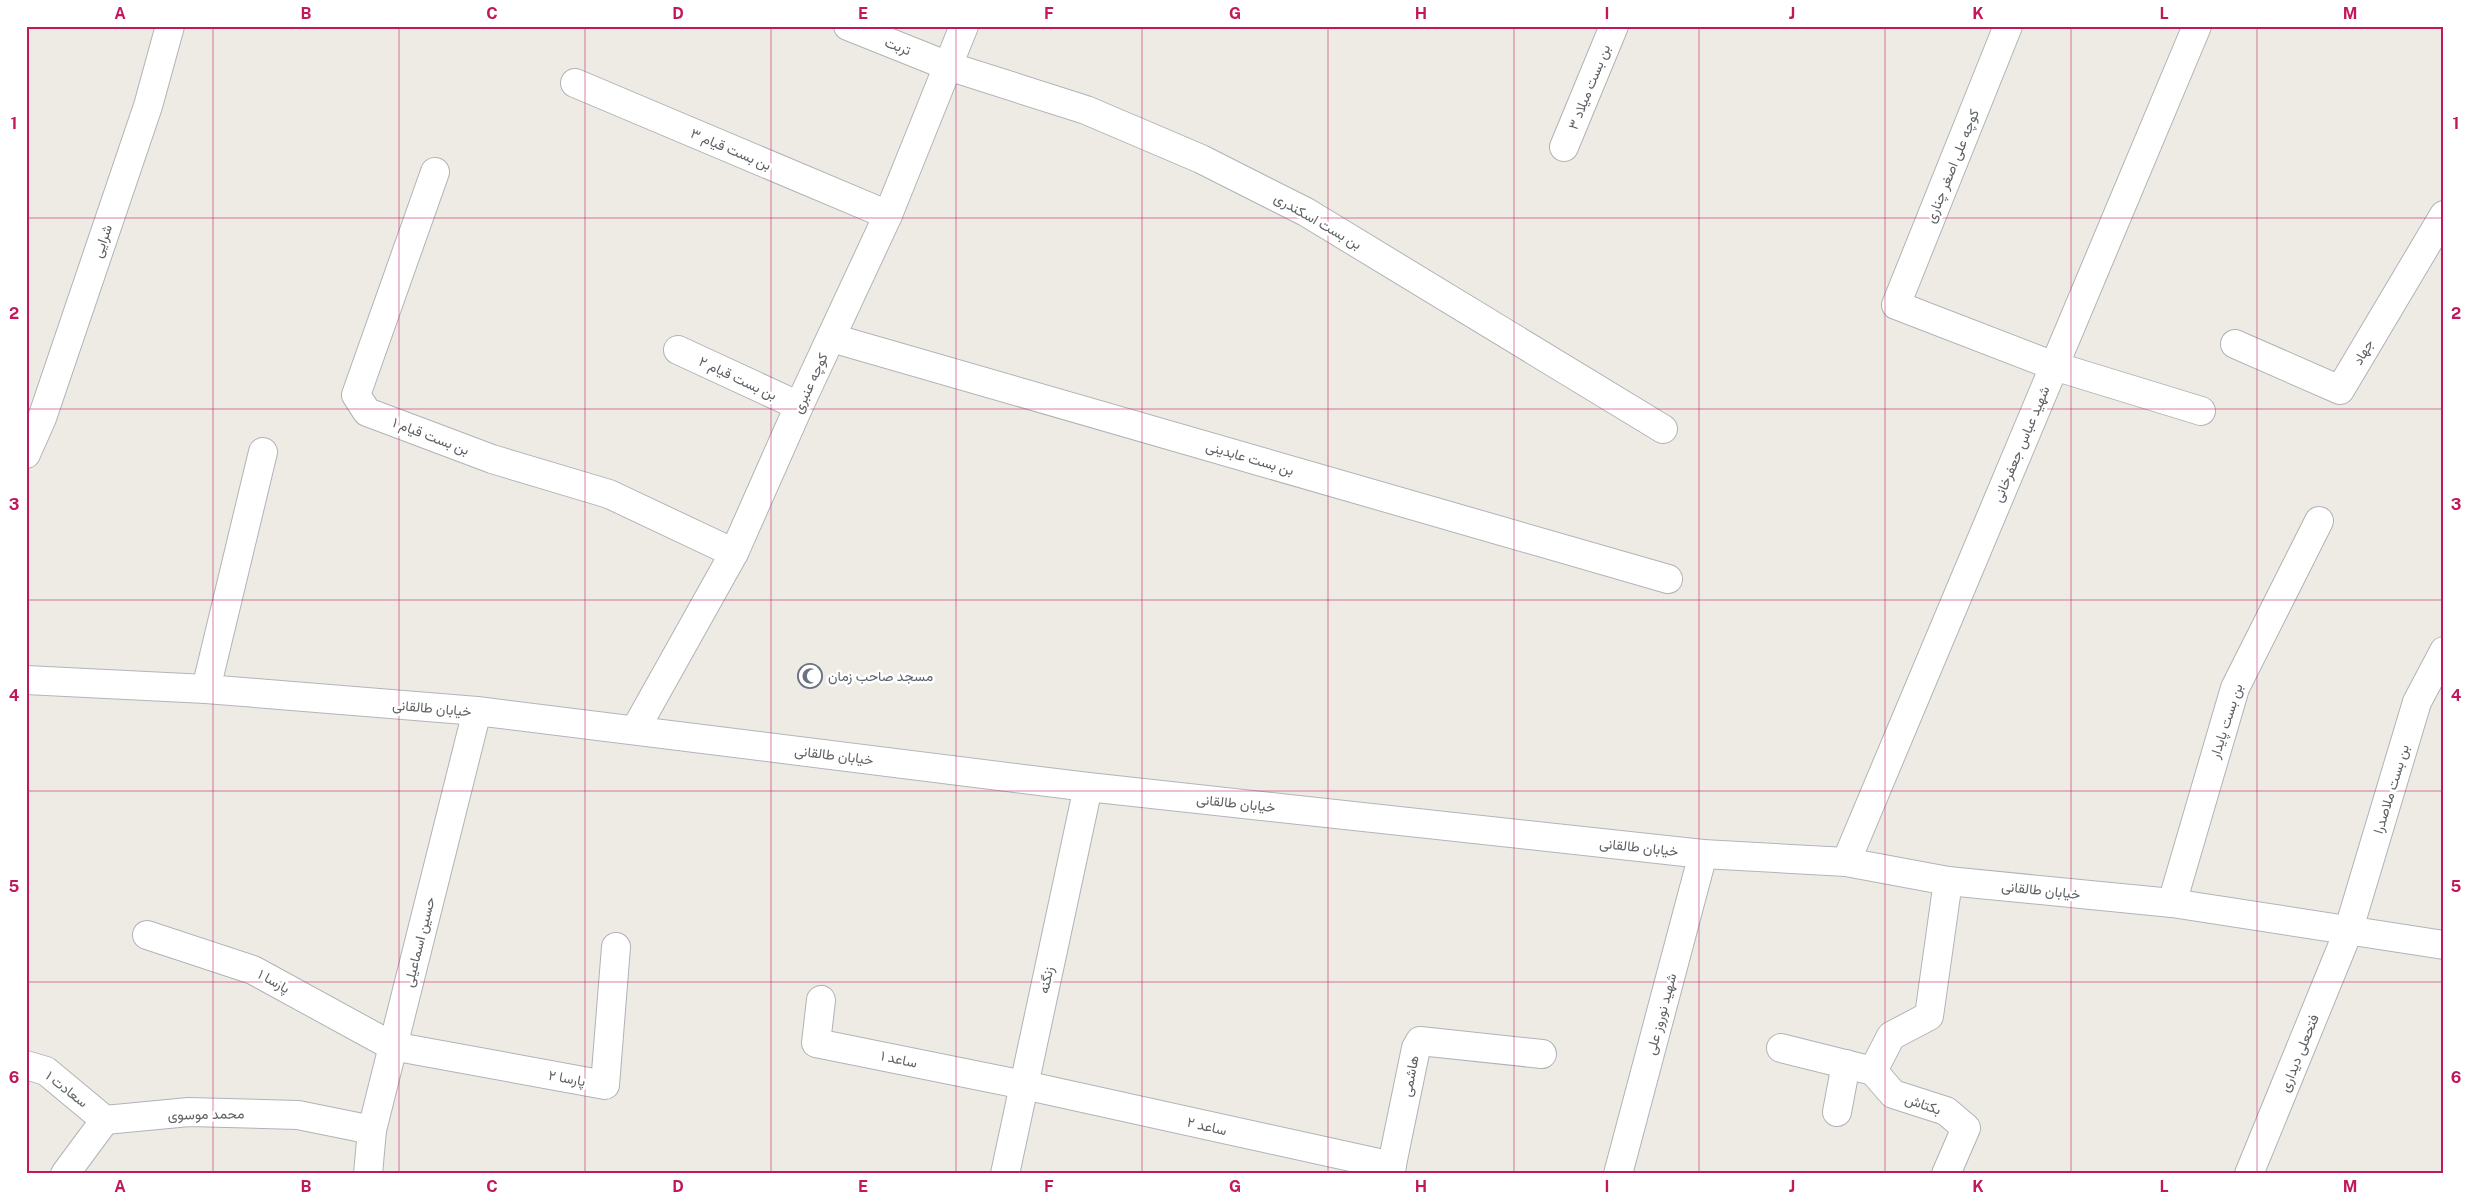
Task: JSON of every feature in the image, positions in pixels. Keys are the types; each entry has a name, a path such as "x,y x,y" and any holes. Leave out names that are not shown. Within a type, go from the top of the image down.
{"street":[{"name":"شرایی","path":"26,454 42,418 148,106 170,26"},
{"name":"تربت","path":"848,26 948,66"},
{"name":"کوچه عنبری","path":"635,730 734,553 799,406 888,215 964,26"},
{"name":"بن بست میلاد ۳","path":"1564,147 1614,26"},
{"name":"کوچه علی اصغر چناری","path":"2008,26 1896,305 2054,366"},
{"name":"شهید عباس جعفرخانی","path":"1846,862 2197,26"},
{"name":"بن بست اسکندری","path":"948,66 1086,110 1201,159 1306,212 1663,429"},
{"name":"بن بست قیام ۳","path":"575,83 888,215"},
{"name":"بن بست قیام ۱","path":"435,172 356,395 367,412 492,459 609,494 734,553"},
{"name":"جهاد","path":"2235,344 2340,390 2444,215"},
{"name":"بن بست عابدینی","path":"832,338 1668,579"},
{"name":"بن بست قیام ۲","path":"678,350 799,406"},
{"path":"2054,366 2201,411"},
{"path":"206,689 263,452"},
{"name":"بن بست پایدار","path":"2172,903 2235,688 2319,521"},
{"name":"بن بست ملاصدرا","path":"2348,932 2417,702 2444,651"},
{"name":"خیابان طالقانی","path":"26,680 206,689 477,711 1088,787 1703,854 1846,862 1948,881 2172,903 2348,932 2444,945"},
{"name":"حسین اسماعیلی","path":"368,1174 372,1130 477,711"},
{"name":"زنگنه","path":"1004,1174 1088,787"},
{"name":"شهید نوروز علی","path":"1618,1174 1703,854"},
{"path":"1781,1048 1873,1071 1891,1036 1929,1016 1948,881"},
{"name":"فتحعلی دیداری","path":"2249,1174 2348,932"},
{"name":"پارسا ۱","path":"147,935 253,970 392,1046"},
{"name":"پارسا ۲","path":"392,1046 605,1085 616,947"},
{"name":"ساعد ۱","path":"821,1000 816,1042 1024,1085"},
{"name":"هاشمی","path":"1391,1170 1416,1048 1420,1041 1428,1040 1542,1054"},
{"path":"1837,1112 1846,1064"},
{"name":"سعادت ۱","path":"26,1065 46,1071 105,1120"},
{"name":"بکتاش","path":"1873,1071 1893,1094 1946,1111 1966,1128 1946,1174"},
{"name":"ساعد ۲","path":"1024,1085 1391,1170"},
{"name":"محمد موسوی","path":"105,1120 189,1112 298,1115 372,1130"},
{"path":"65,1174 105,1120"}],"place":[{"name":"مسجد صاحب زمان","path":"810,676"}]}
